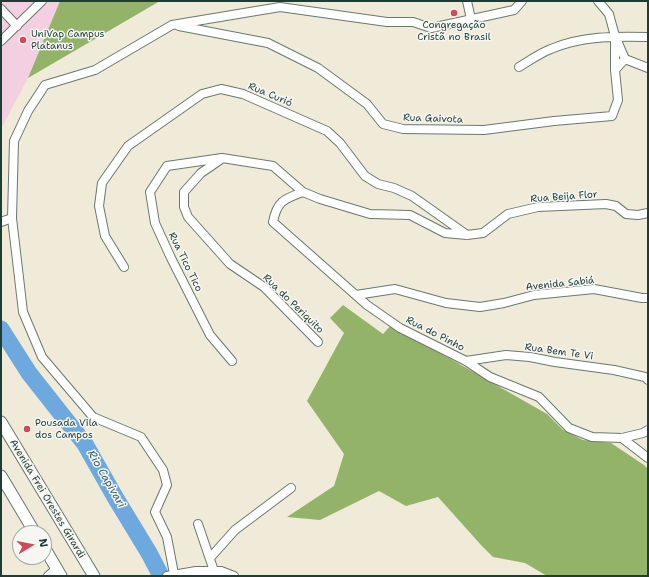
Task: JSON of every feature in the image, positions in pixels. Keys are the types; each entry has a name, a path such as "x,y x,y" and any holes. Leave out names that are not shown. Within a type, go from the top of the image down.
{"main road":[{"name":"Avenida Frei Orestes Girardi","path":"1,422 94,576"},
{"path":"1,476 30,525"},
{"path":"52,560 59,572"}],"street":[{"path":"1,41 42,1"},
{"path":"467,1 471,19"},
{"path":"234,576 221,571 170,575 167,537 155,512 167,485 163,470 141,437 93,417 42,357 23,312 12,218 14,141 28,111 45,85 95,70 172,25 280,7 387,22 413,22 431,28 514,10 522,1"},
{"path":"598,1 609,14 615,36 625,59 648,68"},
{"path":"1,9 17,26"},
{"name":"Rua Gaivota","path":"172,25 268,43 318,68 367,104 383,124 403,129 484,130 554,121 612,116 618,100 615,70"},
{"path":"615,36 615,70"},
{"path":"519,67 550,49 571,42 615,36 648,37"},
{"path":"615,70 625,59"},
{"name":"Rua Curió","path":"124,267 105,236 99,206 102,183 128,146 202,94 221,89 243,94 327,130 340,143 365,176 378,184 394,188 412,196 467,235"},
{"name":"Rua Beija Flor","path":"167,166 222,158 273,166 303,192 320,199 370,214 410,215 445,233 467,235 483,233 508,214 538,207 606,204 616,206 626,214 638,215 648,213"},
{"name":"Rua do Periquito","path":"222,158 201,173 184,192 184,207 188,217 230,264 264,287 318,342"},
{"name":"Rua Tico Tico","path":"167,166 150,192 155,223 210,335 232,361"},
{"name":"Rua do Pinho","path":"303,192 286,198 275,210 273,222 356,295 400,328 466,361 490,377 539,397 568,428 592,437 622,438 643,433 648,430"},
{"path":"1,222 12,218"},
{"name":"Avenida Sabiá","path":"356,295 395,290 446,303 480,307 504,303 534,295 594,289 648,298"},
{"name":"Rua Bem Te Vi","path":"466,361 506,355 530,357 614,370 645,377 648,380"},
{"path":"622,438 648,458"},
{"path":"210,558 235,530 291,488"},
{"path":"198,524 214,571"},
{"path":"48,576 59,572"}],"shaded area":[{"name":"UniVap Campus Platanus","path":"1,1 60,1 28,78 1,129"}],"green space":[{"path":"60,1 160,1 28,78"},
{"path":"343,305 383,334 391,325 547,414 563,430 583,440 611,443 644,465 648,469 648,576 547,576 525,563 493,557 438,497 406,506 379,491 320,520 287,517 334,486 344,454 307,401 344,333 330,318"}],"waterway":[{"name":"Rio Capivari","path":"1,329 29,373 85,444 161,576"}],"place":[{"name":"Congregação Cristã no Brasil","path":"454,13"},
{"name":"UniVap Campus Platanus","path":"23,40"},
{"name":"Pousada Vila dos Campos","path":"27,429"}]}
